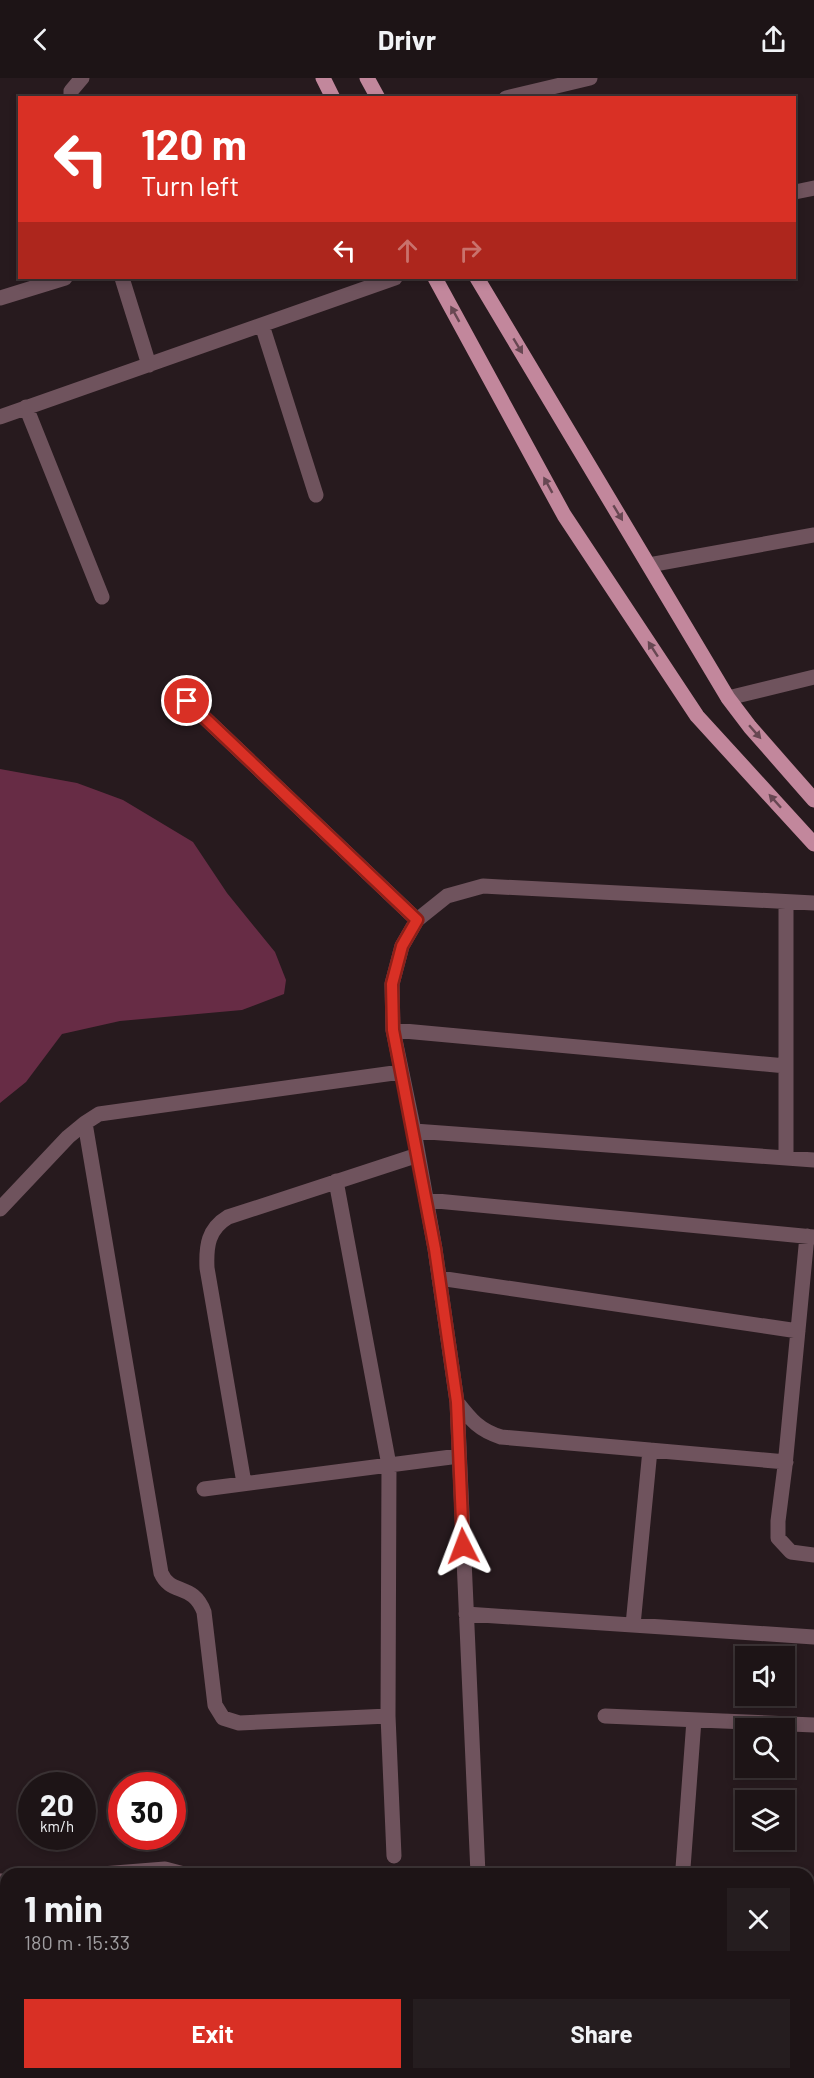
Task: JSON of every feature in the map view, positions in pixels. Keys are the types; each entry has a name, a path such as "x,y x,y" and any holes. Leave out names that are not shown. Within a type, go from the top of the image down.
{"main road":[{"path":"323,78 332,96"},
{"path":"367,78 377,96"},
{"path":"436,279 564,514 697,716 814,844"},
{"path":"478,279 728,698 750,727 814,800"}],"street":[{"path":"71,96 71,91 82,78"},
{"path":"514,96 590,78"},
{"path":"796,192 814,188"},
{"path":"0,298 62,279"},
{"path":"122,279 149,364"},
{"path":"0,417 392,279"},
{"path":"262,325 316,495"},
{"path":"27,407 102,597"},
{"path":"649,565 814,535"},
{"path":"728,698 814,677"},
{"path":"187,701 417,920"},
{"path":"478,1868 457,1402 426,1200 393,1030 392,984 402,946 417,920 447,896 483,886 814,903"},
{"path":"786,902 786,1158"},
{"path":"393,1030 786,1066"},
{"path":"0,1209 68,1137 99,1114 401,1072"},
{"path":"84,1124 161,1573 164,1579 173,1586 195,1595 204,1612 215,1705 223,1718 239,1724 388,1716"},
{"path":"414,1131 814,1160"},
{"path":"244,1484 207,1268 206,1248 210,1236 218,1223 228,1217 418,1155"},
{"path":"336,1181 389,1465 388,1716 394,1856"},
{"path":"426,1200 811,1237 798,1331 778,1538 791,1552 814,1555"},
{"path":"439,1278 798,1331"},
{"path":"457,1402 472,1421 485,1432 501,1437 786,1462"},
{"path":"633,1625 650,1450"},
{"path":"204,1489 459,1456"},
{"path":"466,1614 814,1637"},
{"path":"605,1716 814,1725"},
{"path":"683,1868 694,1720"}],"shaded area":[{"path":"0,769 77,783 123,800 193,842 227,893 275,952 286,980 284,994 242,1010 120,1021 62,1034 26,1082 0,1103"}],"route":[{"path":"187,701 417,920 402,946 392,984 393,1030 435,1249 457,1402 463,1546"}]}
